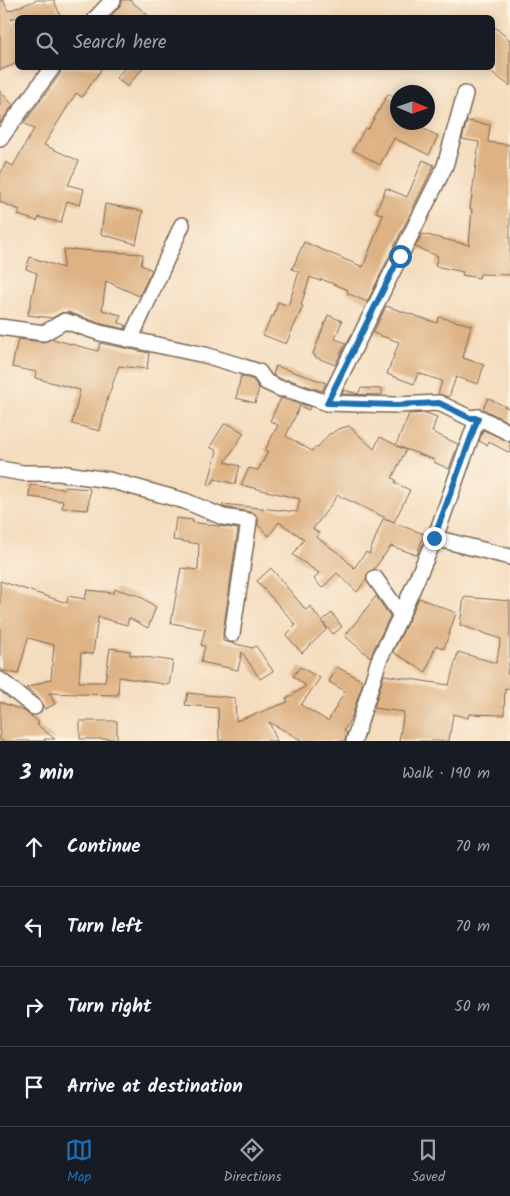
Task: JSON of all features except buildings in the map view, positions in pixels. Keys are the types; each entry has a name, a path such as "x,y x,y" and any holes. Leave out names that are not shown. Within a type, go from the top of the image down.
{"street":[{"path":"99,15 113,0"},
{"path":"0,139 51,70"},
{"path":"327,403 445,166 465,94"},
{"path":"130,340 182,225"},
{"path":"0,327 44,333 65,321 130,340 205,355 259,372 266,382 281,389 287,389 327,403 396,405 439,403 470,418 478,418 510,433"},
{"path":"354,741 379,660 401,615 434,538 478,418"},
{"path":"0,470 23,473 59,473 109,480 185,501 223,518 248,521 232,634"},
{"path":"434,538 510,557"},
{"path":"375,578 401,615"},
{"path":"0,680 34,707"}],"route":[{"path":"400,256 327,403 396,405 439,403 470,418 478,418 434,538"}]}
